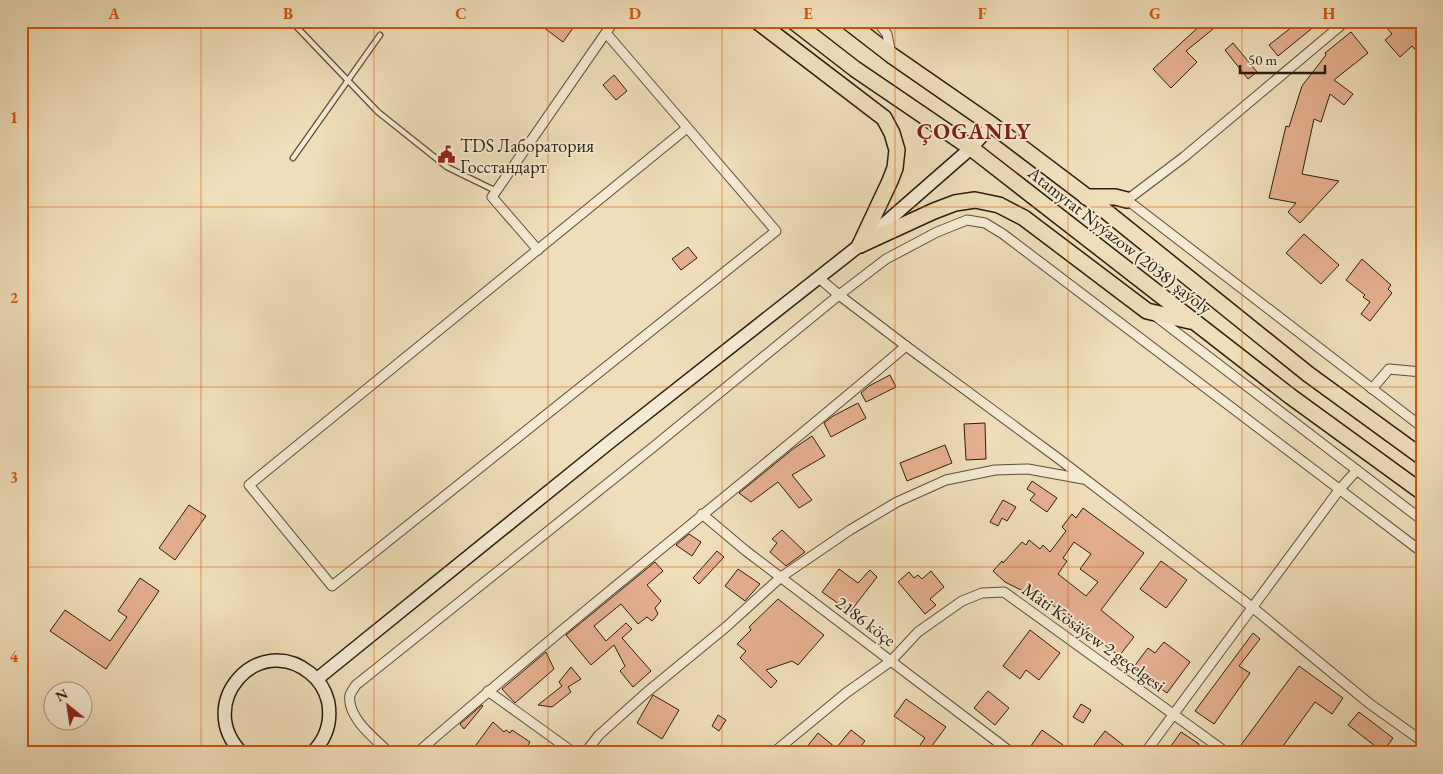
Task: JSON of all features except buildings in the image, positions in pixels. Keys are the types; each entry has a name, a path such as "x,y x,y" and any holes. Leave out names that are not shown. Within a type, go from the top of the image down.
{"main road":[{"path":"757,21 884,118 892,133 897,150 895,168 860,245"},
{"name":"Atamyrat Nyýazow (2038) şaýoly","path":"793,21 855,69 971,148 1290,396 1422,492"},
{"name":"Atamyrat Nyýazow (2038) şaýoly","path":"847,21 891,55 992,125 1086,197 1308,374 1422,457"},
{"path":"811,62 855,69"},
{"path":"1086,197 1115,197 1127,200"},
{"path":"860,245 934,210 955,203 975,200 999,205 1024,218 1148,311 1196,323"},
{"path":"1052,210 1082,261"}],"street":[{"path":"538,250 492,197 614,21"},
{"path":"877,21 887,34 891,55"},
{"path":"1346,21 1184,158 1127,200 1422,427"},
{"path":"606,33 776,231 332,586 249,485 687,128"},
{"path":"317,678 610,442 860,245 971,148 992,125"},
{"path":"390,753 358,723 350,704 350,694 356,685 652,448 839,295 886,260 936,232 967,220 985,223 1011,240 1422,552"},
{"path":"819,278 906,346 1086,479 1252,607 1370,704 1422,741"},
{"path":"1148,311 1422,520"},
{"path":"418,753 488,691 702,514 811,428 906,346"},
{"path":"1372,389 1388,369 1422,372"},
{"path":"585,753 599,736 647,692 726,627 781,577 850,530 897,502 946,480 995,470 1028,469 1086,479"},
{"path":"1145,753 1339,490 1357,470"},
{"name":"2186 köçe","path":"702,514 746,552 1012,753"},
{"name":"Mäti Kösäýew 2 geçelgesi","path":"779,751 846,693 891,661 918,632 962,601 982,593 1004,592 1227,753"},
{"path":"223,753 238,749 226,728 224,711 228,693 237,678 251,667 268,661 286,661 303,667 317,678 326,694 330,712 328,729 320,750"},
{"path":"488,691 574,753"}],"lane":[{"path":"291,21 378,112 447,167 496,191"},
{"path":"293,158 380,35"}],"place":[{"name":"TDS Лаборатория Госстандарт","path":"446,155"}],"district":[{"name":"ÇOGANLY","path":"974,131"}]}
